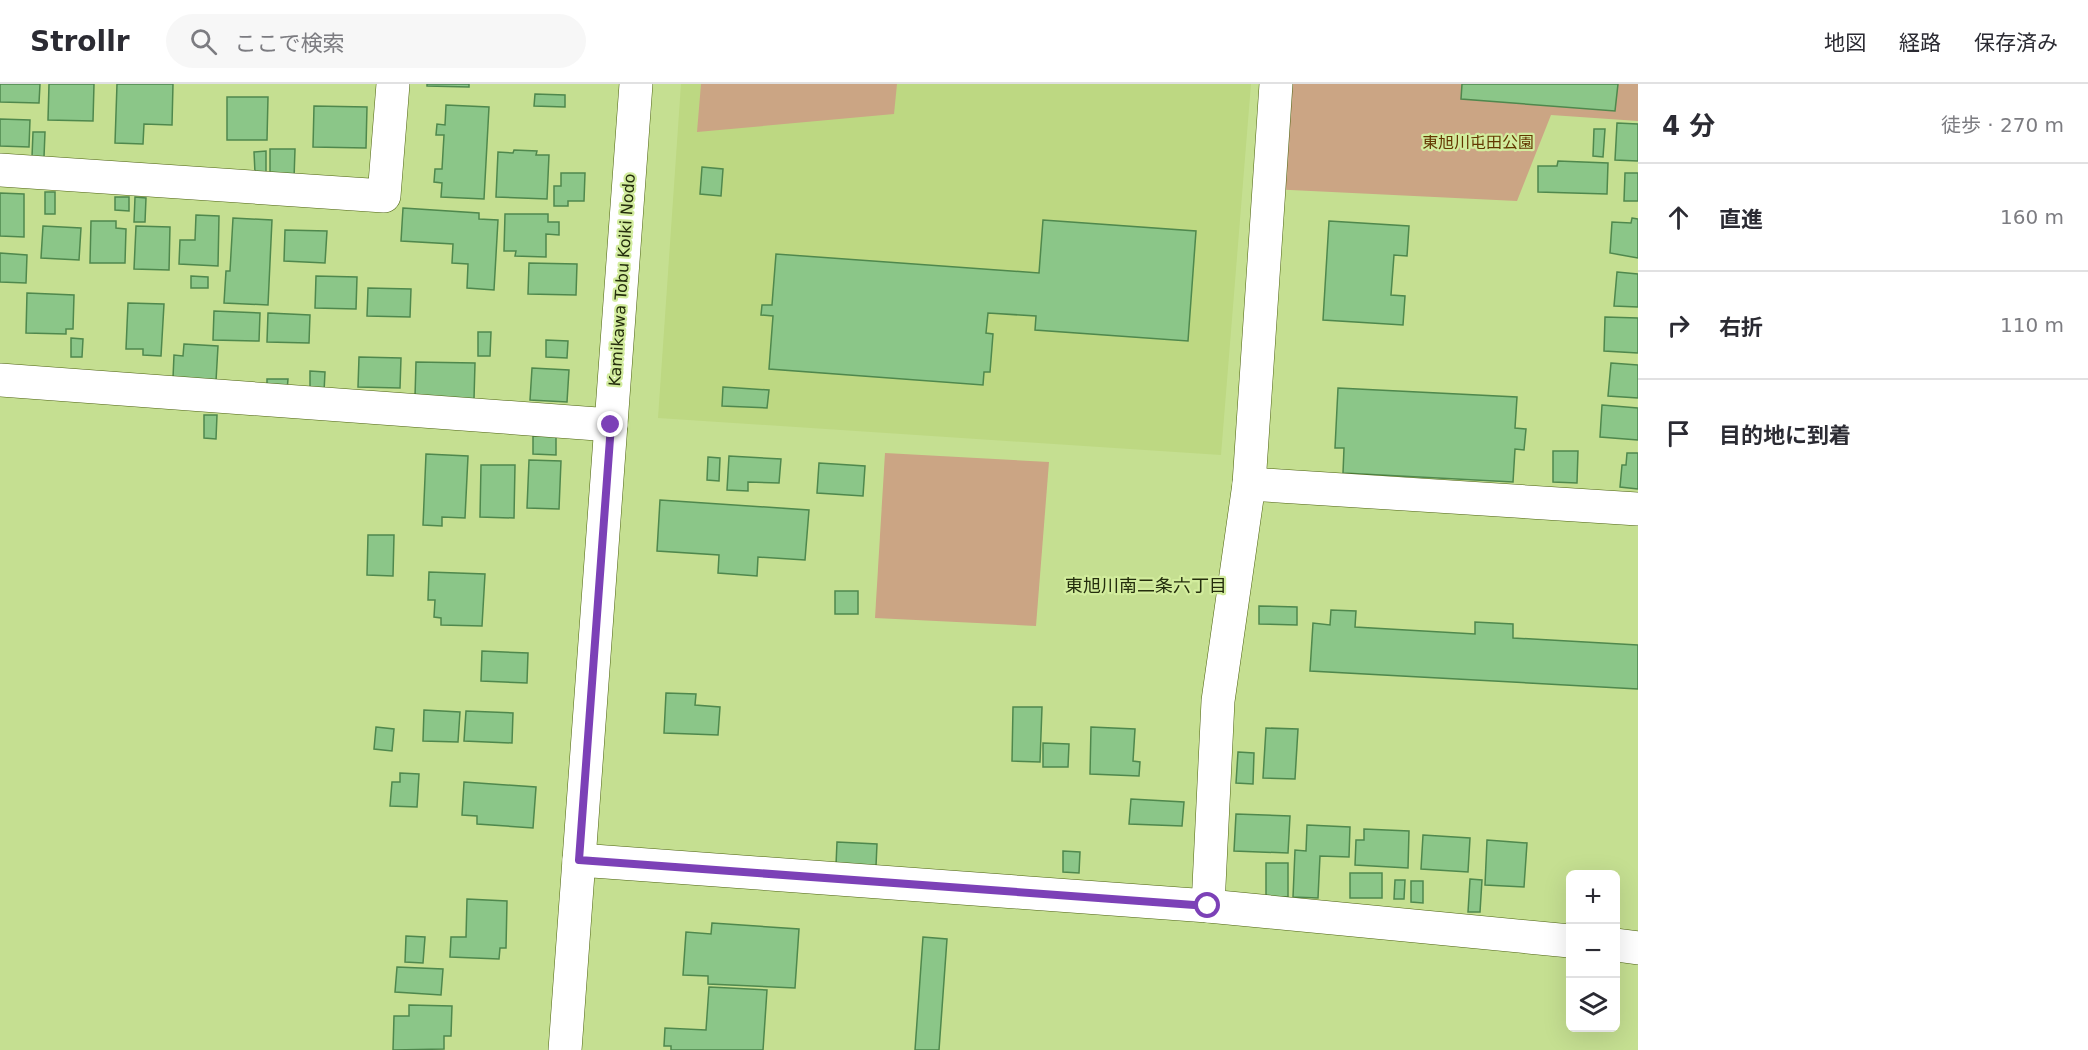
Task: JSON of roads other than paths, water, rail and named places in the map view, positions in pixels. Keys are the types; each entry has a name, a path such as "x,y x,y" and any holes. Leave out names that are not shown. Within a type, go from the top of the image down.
{"street":[{"path":"0,170 384,196 393,84"},
{"name":"Kamikawa Tobu Koiki Nodo","path":"566,1050 636,84"},
{"path":"1208,906 1218,701 1249,484 1276,84"},
{"path":"0,380 611,425"},
{"path":"1249,484 1638,509"},
{"path":"579,860 1208,906 1566,941"},
{"path":"1620,946 1638,948"}],"district":[{"name":"東旭川南二条六丁目","path":"1146,585"}],"park label":[{"name":"東旭川屯田公園","path":"1478,142"}]}
